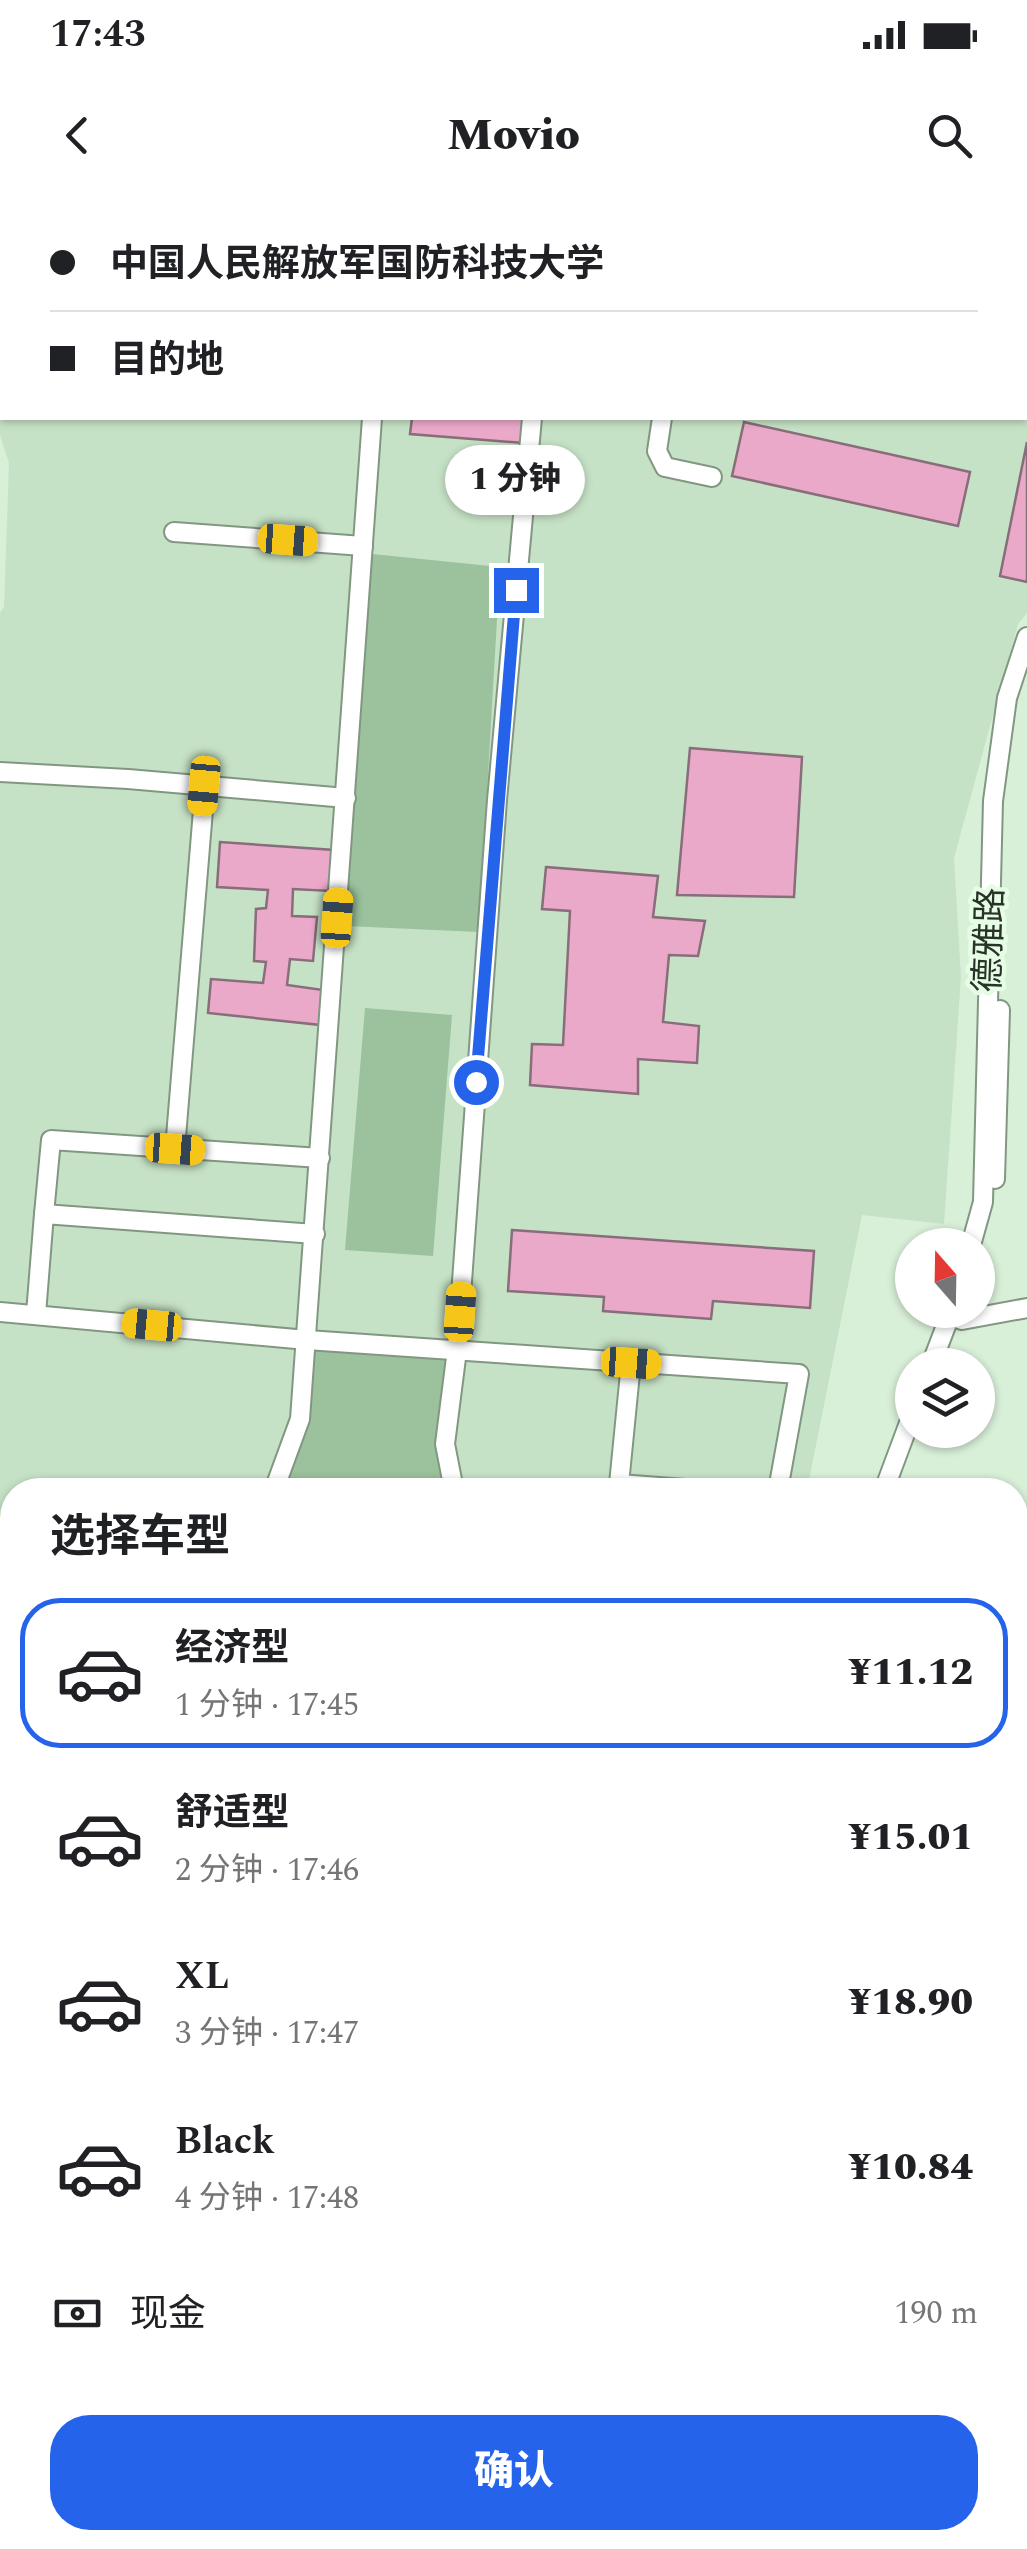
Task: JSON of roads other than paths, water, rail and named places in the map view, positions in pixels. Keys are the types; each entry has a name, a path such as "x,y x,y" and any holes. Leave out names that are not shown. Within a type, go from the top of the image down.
{"street":[{"path":"278,1478 300,1419 307,1340 372,420"},
{"path":"452,1478 445,1444 457,1350 499,781 532,420"},
{"path":"662,420 658,451 665,467 712,477"},
{"path":"174,532 363,546"},
{"name":"德雅路","path":"976,1228 983,1202 994,801 1007,698 1027,637"},
{"name":"德雅路","path":"987,1228 993,1206 997,1138 1004,799 1016,696 1027,664"},
{"path":"0,772 346,798"},
{"path":"175,1149 204,786"},
{"path":"36,1314 51,1140 320,1158"},
{"path":"44,1214 315,1234"},
{"path":"995,1311 1027,1308"},
{"path":"0,1312 307,1340 799,1374 780,1478"},
{"path":"620,1478 631,1363"},
{"path":"888,1478 900,1448"},
{"path":"901,1478 912,1448"}]}
